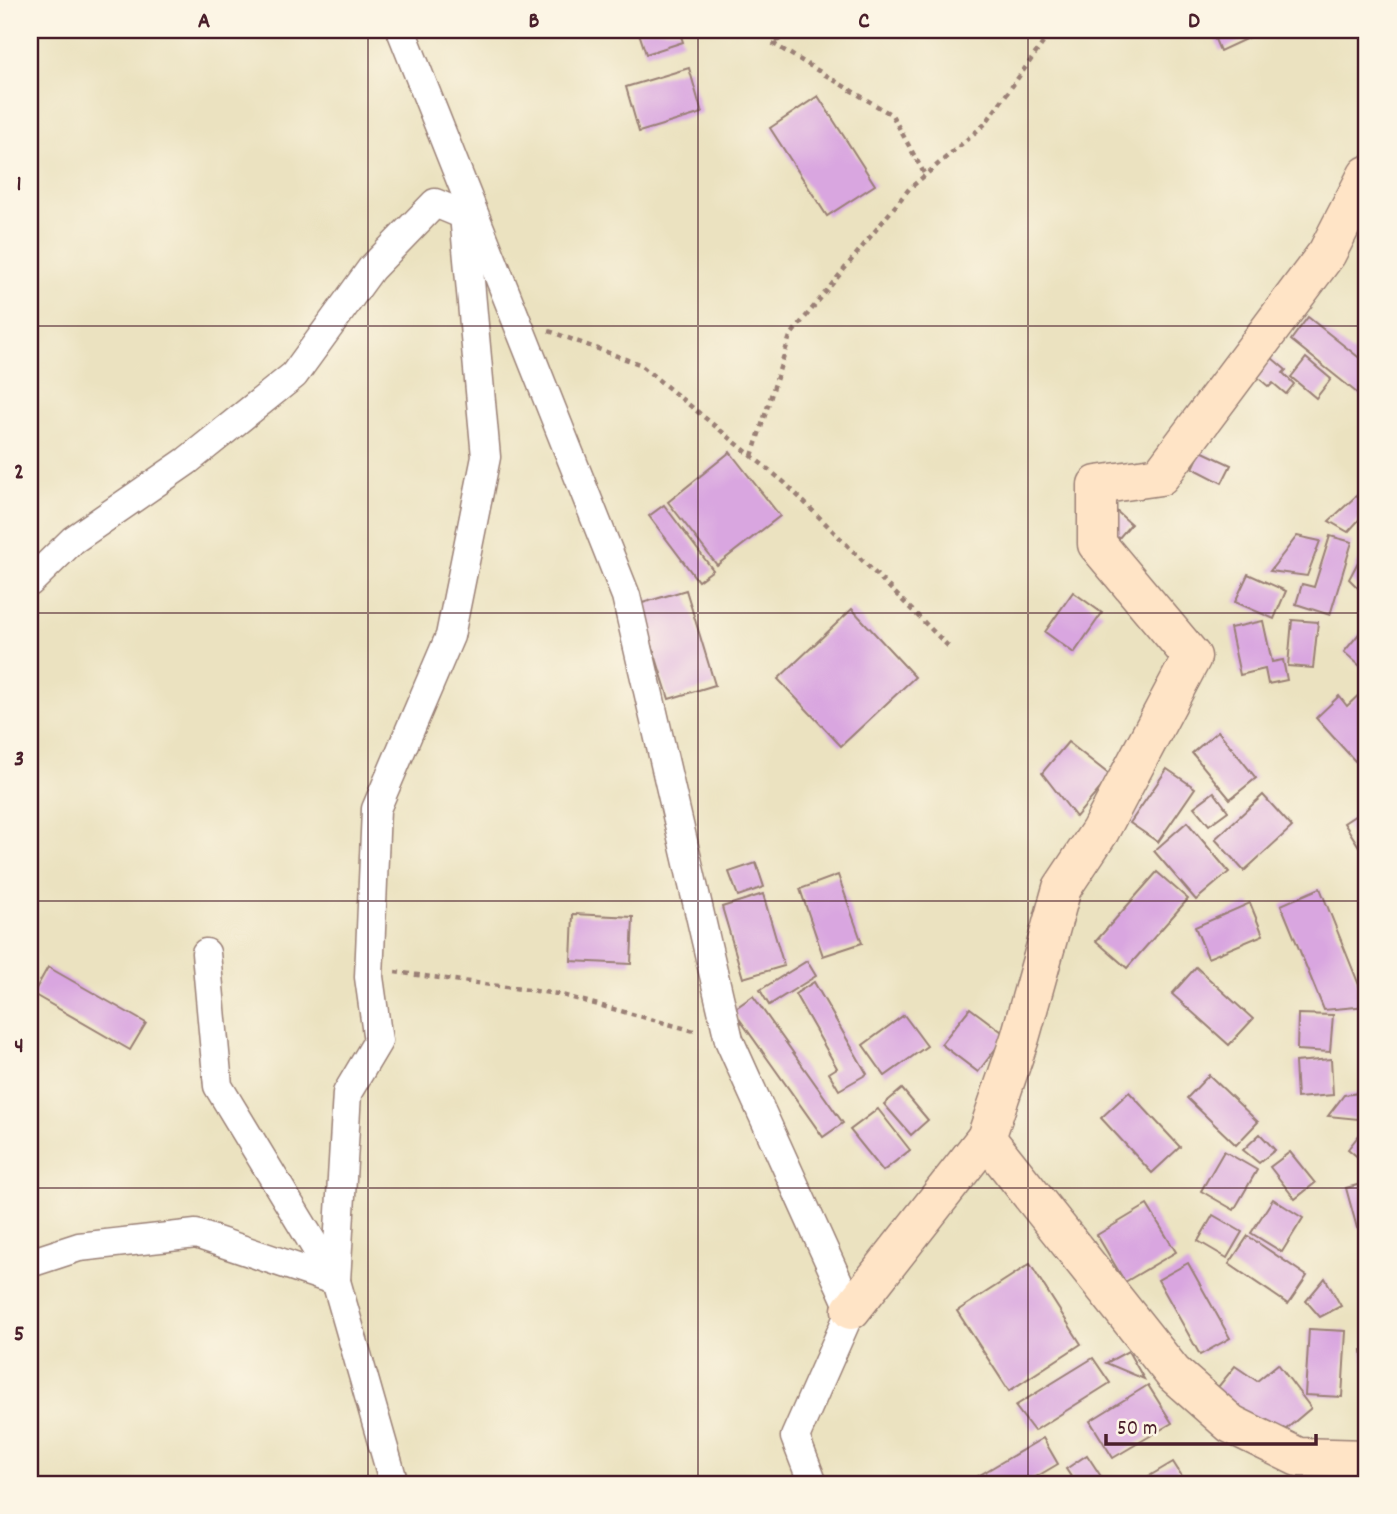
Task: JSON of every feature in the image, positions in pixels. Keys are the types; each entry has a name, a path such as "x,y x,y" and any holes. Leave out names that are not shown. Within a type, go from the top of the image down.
{"street":[{"path":"401,30 470,217 515,318 625,596 729,1040 851,1310"},
{"path":"813,1484 795,1437 851,1310 986,1138 1020,1038 1062,888 1100,831 1192,657 1097,544 1097,485 1160,476 1327,253 1367,174"},
{"path":"30,582 73,540 187,461 295,375 371,269 435,202 470,217"},
{"path":"336,1281 347,1093 379,1041 370,968 376,808 450,636 486,457 470,217"},
{"path":"206,953 218,1086 336,1281 394,1484"},
{"path":"986,1138 1173,1373 1231,1424 1298,1457 1367,1459"},
{"path":"30,1263 79,1247 196,1234 336,1281"}],"path":[{"path":"798,30 772,43 892,115 925,175"},
{"path":"752,456 790,336 909,189 985,124 1043,43"},
{"path":"515,318 639,364 785,483 951,649"},
{"path":"370,968 558,995 729,1040"}],"building":[{"path":"638,30 679,30 683,42 646,54"},
{"path":"1211,30 1265,30 1220,51"},
{"path":"689,68 702,113 639,132 626,87"},
{"path":"818,96 875,185 827,216 770,128"},
{"path":"1308,317 1367,364 1367,401 1291,340"},
{"path":"1272,358 1286,370 1283,373 1294,384 1286,394 1273,383 1269,387 1256,376"},
{"path":"1306,358 1331,379 1316,398 1291,377"},
{"path":"1201,451 1231,465 1222,483 1193,468"},
{"path":"730,452 780,516 717,565 668,502"},
{"path":"1367,486 1367,511 1348,532 1329,521"},
{"path":"664,505 713,570 698,581 649,516"},
{"path":"1113,508 1131,524 1118,539 1100,523"},
{"path":"1297,536 1320,541 1307,576 1270,571"},
{"path":"1330,536 1352,542 1330,615 1296,604 1302,584 1314,587"},
{"path":"1365,549 1367,586 1362,592 1349,579"},
{"path":"1248,574 1286,591 1274,619 1235,602"},
{"path":"686,590 715,685 669,699 639,604"},
{"path":"1073,592 1102,613 1074,653 1045,632"},
{"path":"852,609 915,677 841,746 778,679"},
{"path":"1292,620 1318,622 1313,668 1288,666"},
{"path":"1263,621 1272,662 1283,660 1287,680 1268,684 1265,669 1240,675 1230,628"},
{"path":"1367,624 1367,672 1344,652"},
{"path":"1363,691 1367,695 1367,749 1355,761 1316,718 1339,696 1347,706"},
{"path":"1218,731 1256,778 1230,799 1192,753"},
{"path":"1068,742 1111,776 1076,817 1042,773"},
{"path":"1167,769 1195,788 1158,842 1130,823"},
{"path":"1214,792 1228,811 1209,825 1194,807"},
{"path":"1263,795 1292,827 1244,871 1215,839"},
{"path":"1367,808 1367,859 1344,823"},
{"path":"1187,822 1229,872 1196,900 1154,851"},
{"path":"756,863 764,887 738,896 729,872"},
{"path":"1157,872 1188,899 1127,968 1096,941"},
{"path":"838,875 862,943 823,956 800,889"},
{"path":"1320,888 1367,1006 1324,1010 1281,905"},
{"path":"763,894 784,966 743,978 722,907"},
{"path":"1250,903 1263,935 1208,958 1195,927"},
{"path":"573,914 633,917 631,964 571,961"},
{"path":"807,961 816,976 769,1005 760,990"},
{"path":"48,967 146,1023 130,1050 33,994"},
{"path":"1196,967 1253,1019 1229,1045 1172,994"},
{"path":"814,982 867,1074 839,1090 829,1073 837,1068 795,994"},
{"path":"753,996 843,1123 823,1137 733,1010"},
{"path":"970,1008 1006,1035 978,1072 941,1044"},
{"path":"1298,1014 1333,1015 1330,1052 1297,1050"},
{"path":"904,1015 927,1046 885,1076 863,1045"},
{"path":"1331,1059 1333,1095 1297,1098 1295,1062"},
{"path":"1209,1075 1258,1122 1236,1145 1187,1098"},
{"path":"902,1089 928,1120 911,1135 884,1104"},
{"path":"1129,1092 1180,1147 1152,1173 1101,1118"},
{"path":"1367,1092 1358,1119 1328,1116 1344,1095"},
{"path":"878,1109 910,1150 883,1171 850,1130"},
{"path":"1367,1125 1367,1163 1366,1164 1348,1149"},
{"path":"1260,1134 1275,1150 1259,1163 1243,1150"},
{"path":"1224,1151 1257,1170 1234,1210 1201,1191"},
{"path":"1290,1152 1315,1183 1295,1199 1270,1167"},
{"path":"1361,1184 1367,1209 1367,1224 1357,1228 1346,1188"},
{"path":"1273,1199 1303,1218 1282,1252 1251,1233"},
{"path":"1147,1205 1176,1252 1125,1282 1097,1235"},
{"path":"1213,1215 1242,1232 1227,1258 1198,1241"},
{"path":"1248,1236 1307,1276 1288,1304 1229,1264"},
{"path":"1188,1263 1230,1338 1200,1355 1158,1280"},
{"path":"1030,1264 1081,1344 1009,1391 957,1311"},
{"path":"1325,1278 1341,1306 1320,1317 1306,1301"},
{"path":"1309,1329 1346,1331 1342,1397 1305,1395"},
{"path":"1367,1349 1367,1376 1366,1376 1362,1350"},
{"path":"1128,1351 1144,1379 1106,1363"},
{"path":"1093,1358 1110,1383 1034,1431 1015,1406"},
{"path":"1278,1364 1311,1408 1278,1436 1214,1392 1235,1366 1257,1381"},
{"path":"1148,1385 1172,1423 1113,1458 1090,1421"},
{"path":"1043,1438 1058,1464 1024,1484 976,1484 973,1479"},
{"path":"1087,1455 1106,1484 1076,1484 1066,1469"},
{"path":"1173,1462 1187,1484 1136,1484"}]}
